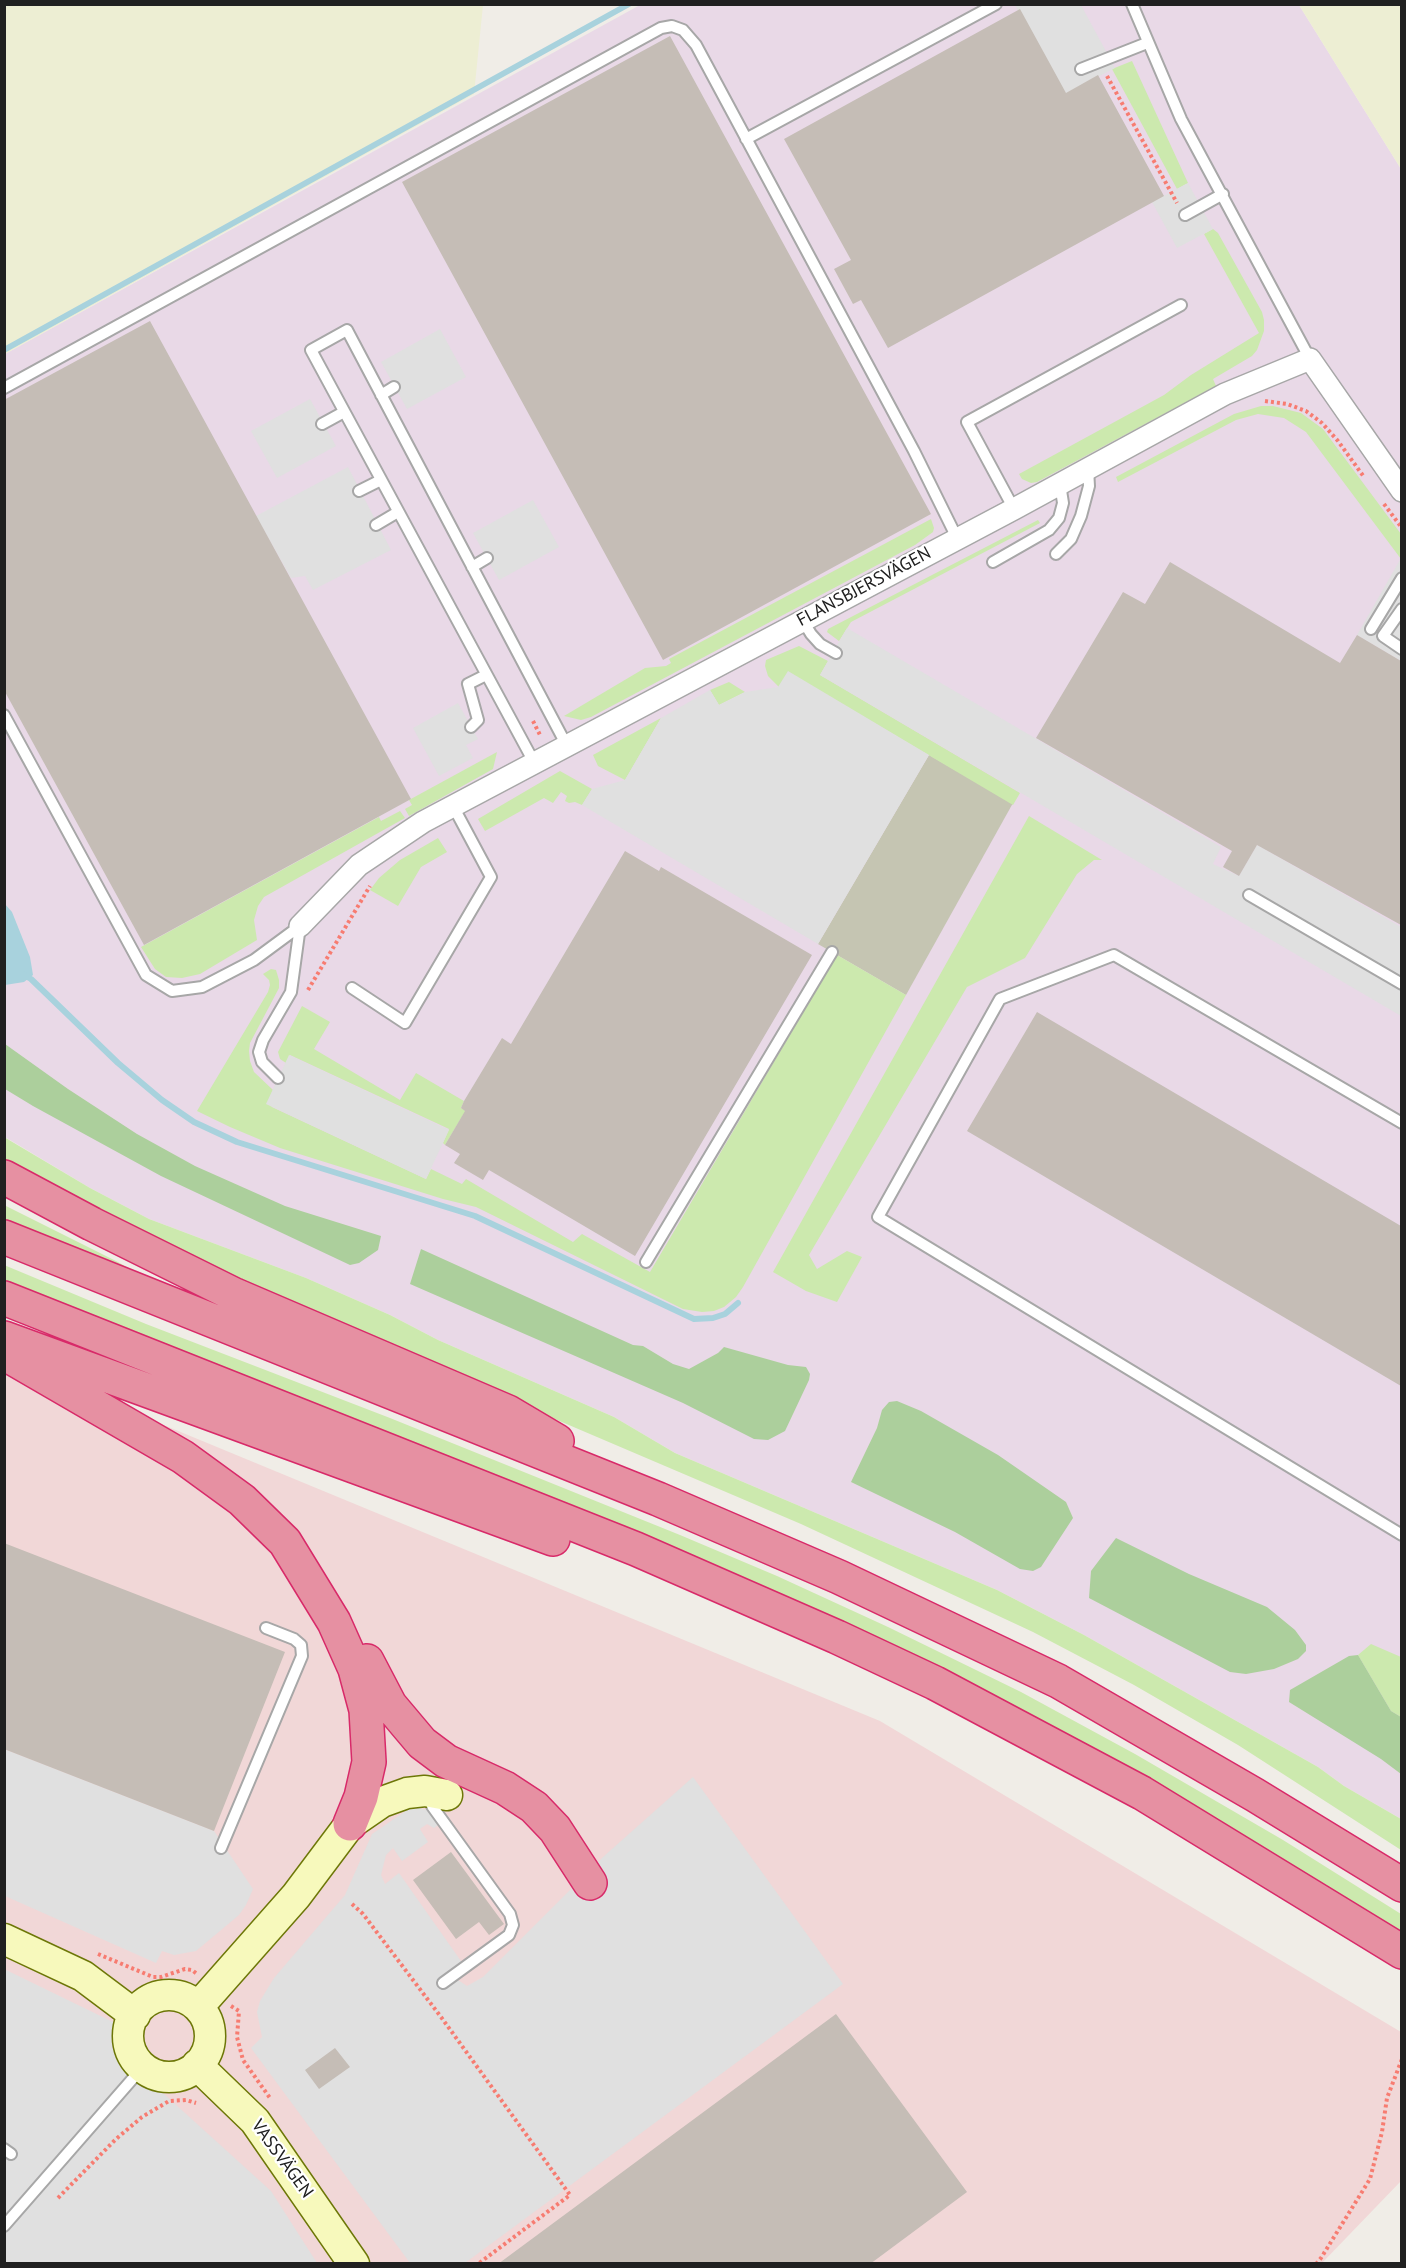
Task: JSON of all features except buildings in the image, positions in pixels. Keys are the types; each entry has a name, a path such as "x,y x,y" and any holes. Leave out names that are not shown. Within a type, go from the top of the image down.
{"highway":[{"path":"4,1177 92,1224 235,1295 508,1412 658,1499"},
{"path":"4,1237 658,1499 838,1577 1058,1681 1255,1795 1401,1885"},
{"path":"4,1298 549,1514 736,1591 935,1683 1142,1793 1401,1952"},
{"path":"4,1338 616,1562 710,1600 933,1702 1124,1798 1240,1852"},
{"path":"4,1354 183,1457 242,1500 316,1571 341,1605 379,1685 390,1705 409,1730 446,1761 505,1788 534,1807 555,1829 590,1883"},
{"path":"285,1542 334,1622 362,1690 369,1732 369,1762 361,1797 350,1824"}],"street":[{"name":"FLANSBJERSVÄGEN","path":"300,926 359,865 423,822 1014,509 1225,394 1310,359"},
{"path":"1310,359 1401,491"},
{"path":"198,2007 296,1896 350,1824 382,1802 407,1793 425,1791 440,1801"},
{"path":"4,1939 83,1976 135,2015"},
{"path":"161,1995 178,1996 198,2007 209,2025 210,2040 204,2059 189,2073 168,2078 142,2068 133,2056 128,2038 130,2021 141,2006 148,2000 161,1995"},
{"name":"VASSVÄGEN","path":"197,2065 255,2121 354,2264"}],"lane":[{"path":"746,139 996,4"},
{"path":"1132,4 1181,119 1310,359"},
{"path":"4,388 661,28 672,26 683,30 696,45 914,451 957,538"},
{"path":"1081,69 1147,43"},
{"path":"1185,215 1223,194"},
{"path":"1014,509 967,422 1181,305"},
{"path":"535,764 311,350 346,330 567,746"},
{"path":"381,395 394,387"},
{"path":"322,424 344,412"},
{"path":"1056,554 1071,539 1081,516 1089,486 1088,469"},
{"path":"359,491 381,480"},
{"path":"993,562 1049,530 1059,518 1063,503 1060,484"},
{"path":"376,525 398,512"},
{"path":"472,567 487,558"},
{"path":"1371,629 1401,578"},
{"path":"1401,609 1383,636 1401,649"},
{"path":"803,621 820,644 836,653"},
{"path":"471,727 478,720 468,684 486,675"},
{"path":"4,715 146,975 172,991 202,987 254,960 300,926"},
{"path":"352,988 405,1023 491,877 453,806"},
{"path":"1249,895 1401,984"},
{"path":"278,1078 262,1062 260,1052 263,1040 291,992 300,926"},
{"path":"646,1262 832,952"},
{"path":"1401,1123 1114,954 1000,999 878,1217 1401,1535"},
{"path":"221,1848 302,1656 301,1646 294,1639 266,1628"},
{"path":"440,1801 510,1914 513,1925 509,1935 443,1983"},
{"path":"4,2226 142,2068"}],"path":[{"path":"1099,62 1170,192 1185,215"},
{"path":"1263,402 1287,404 1306,411 1338,441 1366,480"},
{"path":"1380,499 1401,528"},
{"path":"304,998 372,883"},
{"path":"352,1904 363,1914 441,2017 570,2195 478,2264"},
{"path":"1316,2264 1370,2179 1382,2132 1387,2098 1401,2059"},
{"path":"58,2198 116,2139 142,2117 169,2101 186,2100 196,2103"}],"shaded area":[{"path":"5,4 483,5 474,94 5,354"},
{"path":"640,5 1299,5 1401,169 1401,1819 1344,1786 1318,1767 1084,1635 997,1590 675,1453 614,1417 438,1340 390,1315 306,1278 149,1219 90,1188 5,1137 5,354"},
{"path":"1015,5 1081,5 1115,68 1063,95"},
{"path":"1299,5 1401,5 1401,169"},
{"path":"1188,183 1213,229 1177,248 1152,202"},
{"path":"440,329 466,377 407,409 381,362"},
{"path":"310,399 336,446 277,478 251,431"},
{"path":"348,467 391,550 313,590 305,576 291,578 256,516"},
{"path":"533,500 559,547 499,580 473,533"},
{"path":"1401,558 1401,661 1357,635"},
{"path":"847,628 1221,847 1213,864 1239,876 1257,845 1401,927 1401,1016 820,675"},
{"path":"788,671 929,755 818,944 582,805 592,789 625,780 661,718 710,690 719,705 745,692 778,687"},
{"path":"458,703 478,739 466,745 473,758 439,776 413,728"},
{"path":"929,755 1013,803 906,995 818,944"},
{"path":"289,1055 449,1130 426,1179 266,1104"},
{"path":"4,1359 880,1721 1401,2032 1401,2181 1322,2263 5,2263"},
{"path":"4,1749 214,1831 253,1889 246,1905 239,1915 196,1951 174,1955 162,1951 156,1963 5,1896"},
{"path":"693,1777 843,1984 465,2263 410,2263 251,2048 262,2037 257,2012 260,2001 274,1978 345,1895 372,1834 413,1806 450,1817 434,1828 427,1824 420,1829 428,1842 402,1861 393,1848 386,1855 381,1875 385,1884 399,1873 468,1971 458,1980 467,1986 483,1977 603,1857"},
{"path":"4,1969 113,2022 120,2054 271,2191 317,2263 5,2263"}],"green space":[{"path":"1132,61 1188,183 1177,189 1112,69"},
{"path":"1213,229 1218,233 1262,312 1264,331 1257,350 1252,356 1213,379 1216,386 1037,482 1031,483 1022,479 1019,474 1164,395 1191,375 1259,333 1204,234"},
{"path":"1261,406 1273,406 1301,413 1323,429 1401,534 1401,559 1306,432 1284,418 1258,414 1236,420 1118,482 1116,477 1234,414"},
{"path":"931,519 933,532 915,545 591,717 581,720 564,716 645,668 666,666 671,663 669,659"},
{"path":"1038,520 1040,523 851,622 839,641 827,632 828,629"},
{"path":"799,646 828,661 820,675 1020,793 1013,805 788,672 779,687 768,676 766,660"},
{"path":"729,682 745,692 719,705 710,690"},
{"path":"661,718 625,780 598,766 593,755"},
{"path":"497,752 493,769 409,816 405,809 412,805 409,800"},
{"path":"560,771 592,789 582,805 565,801 567,796 561,792 553,803 544,798 485,831 478,819"},
{"path":"400,811 405,818 264,897 258,906 254,920 257,940 200,974 182,978 166,977 155,969 141,947 379,817 381,821"},
{"path":"1029,816 1102,860 1094,860 1077,874 1025,958 967,987 809,1255 817,1269 847,1251 862,1257 837,1302 806,1291 773,1272"},
{"path":"438,838 447,852 421,867 398,906 370,890 379,878 400,860"},
{"path":"837,955 906,995 743,1287 736,1297 724,1307 714,1311 683,1309 476,1207 443,1199 280,1148 197,1111 268,992 269,980 263,974 271,969 276,970 279,988 250,1043 249,1051 254,1072 273,1090 268,1101 272,1107 426,1179 431,1169 462,1184 466,1179 573,1242 582,1234 650,1272"},
{"path":"302,1006 330,1022 314,1049 400,1100 416,1073 464,1101 461,1108 470,1114 463,1115 445,1145 443,1143 449,1129 290,1055 286,1063 280,1059 278,1052"},
{"path":"5,1044 137,1134 195,1166 285,1206 381,1236 378,1250 359,1263 350,1265 161,1176 33,1106 5,1089"},
{"path":"4,1137 90,1188 149,1219 306,1278 390,1315 438,1340 614,1417 675,1453 997,1590 1084,1635 1318,1767 1344,1786 1401,1819 1401,1850 1238,1745 1134,1685 1033,1632 801,1524 256,1288 5,1162"},
{"path":"4,1205 116,1261 178,1296 5,1225"},
{"path":"421,1249 633,1345 643,1346 673,1364 689,1369 718,1353 724,1347 788,1365 806,1367 810,1374 809,1380 785,1431 768,1440 754,1439 683,1403 410,1284"},
{"path":"4,1265 146,1324 390,1418 680,1535 888,1627 1021,1692 1135,1754 1283,1840 1401,1914 1401,1941 1121,1773 5,1291"},
{"path":"897,1401 921,1411 998,1455 1066,1502 1073,1518 1041,1567 1033,1571 1020,1569 955,1532 851,1482 877,1428 882,1410 889,1402"},
{"path":"1116,1538 1189,1574 1267,1607 1295,1630 1306,1645 1306,1651 1298,1659 1274,1669 1246,1674 1230,1672 1089,1598 1091,1571"},
{"path":"1371,1644 1401,1657 1401,1717 1391,1711 1358,1655"},
{"path":"1358,1655 1391,1711 1401,1717 1401,1774 1381,1759 1289,1702 1290,1690 1349,1656"}],"water":[{"path":"4,903 12,912 30,957 33,975 24,982 5,985"}],"waterway":[{"path":"4,350 629,4"},
{"path":"24,975 31,979 118,1063 162,1100 194,1122 237,1142 475,1216 694,1319 713,1318 725,1314 738,1303"}]}
